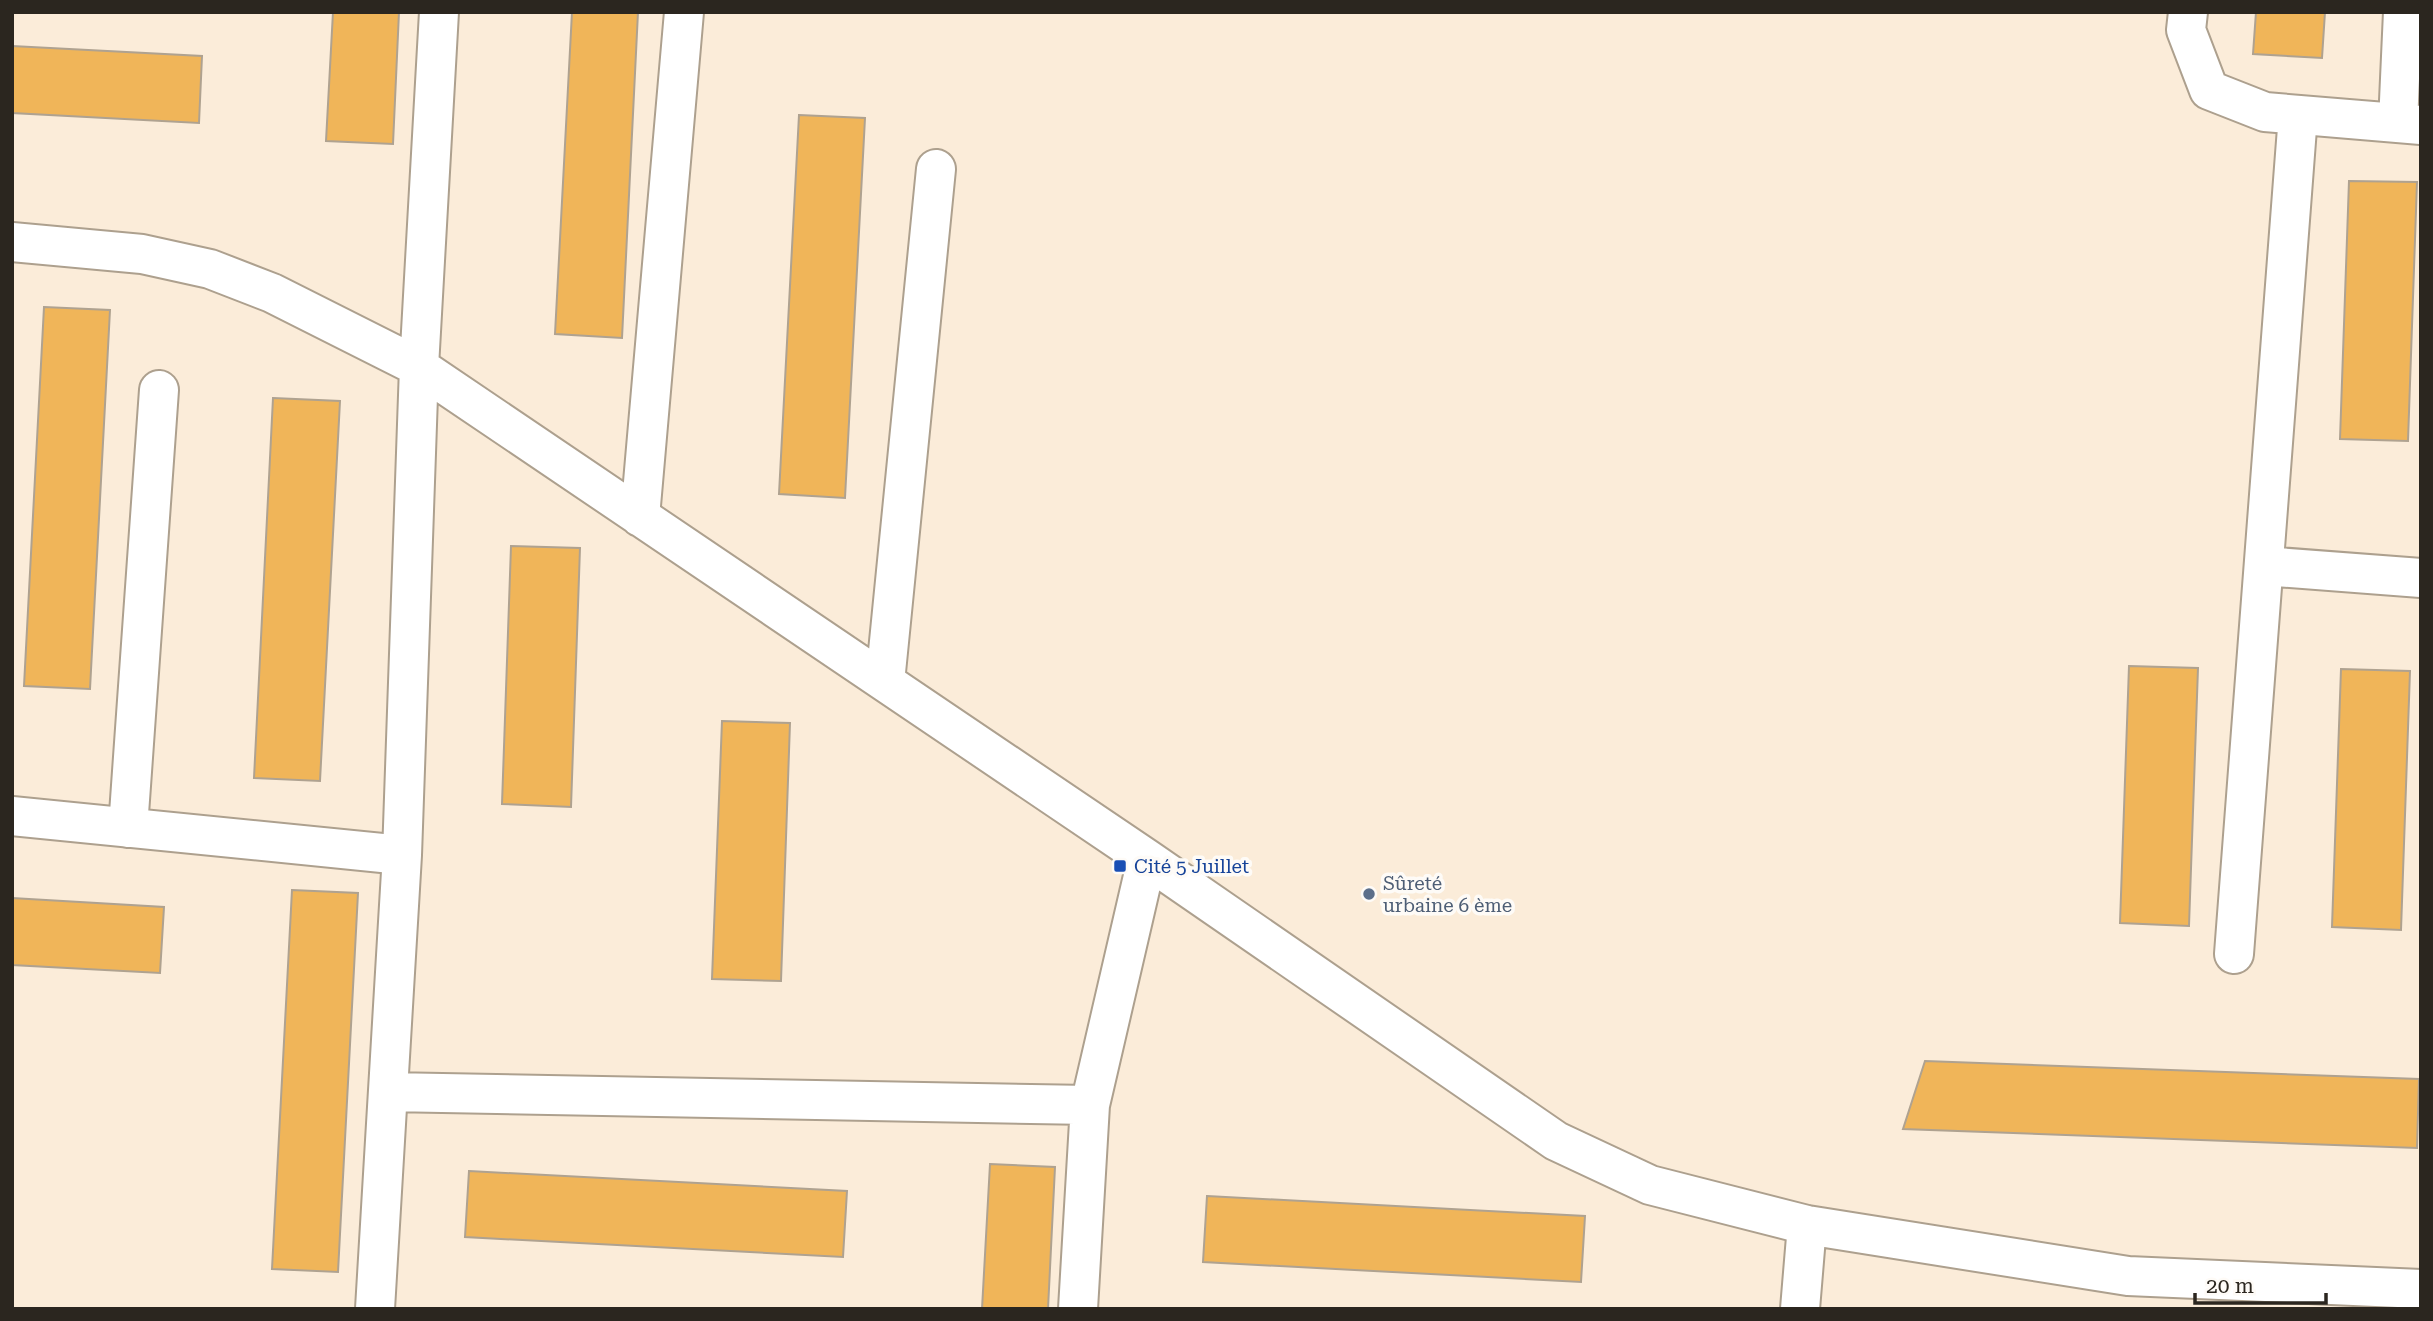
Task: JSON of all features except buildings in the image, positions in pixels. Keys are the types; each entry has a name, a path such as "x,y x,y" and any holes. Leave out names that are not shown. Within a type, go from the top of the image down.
{"street":[{"path":"375,1309 402,855 419,367 439,12"},
{"path":"640,517 684,12"},
{"path":"2188,12 2186,30 2209,90 2265,112 2409,124 2403,12"},
{"path":"2234,954 2298,114"},
{"path":"885,682 936,169"},
{"path":"12,242 142,254 209,269 272,293 419,367 1147,859 1556,1141 1650,1185 1807,1226 2128,1276 2421,1289"},
{"path":"128,828 159,390"},
{"path":"2264,566 2421,578"},
{"path":"12,816 402,855"},
{"path":"1078,1309 1090,1105 1147,859"},
{"path":"388,1092 1090,1105"},
{"path":"1800,1309 1807,1226"}],"place":[{"name":"Cité 5 Juillet","path":"1120,866"},
{"name":"Sûreté urbaine 6 ème","path":"1369,894"}]}
